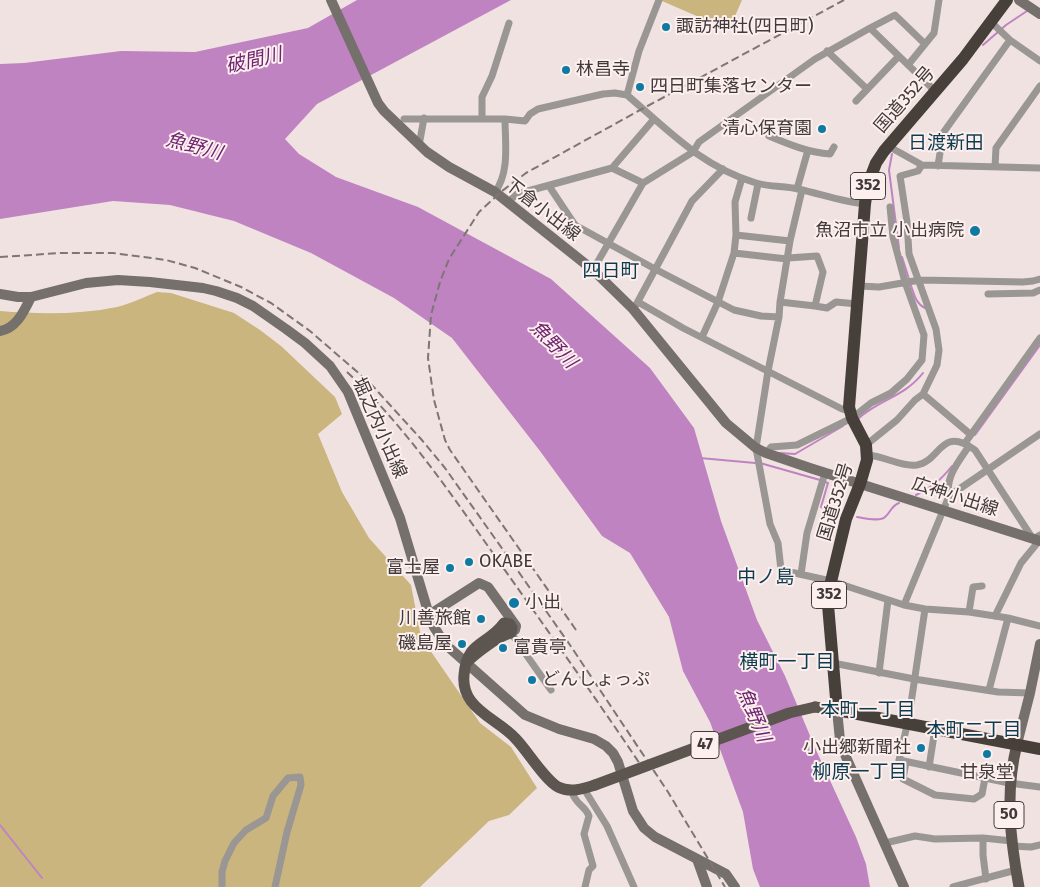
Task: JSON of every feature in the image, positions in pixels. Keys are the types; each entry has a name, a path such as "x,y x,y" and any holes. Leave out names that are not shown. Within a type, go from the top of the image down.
{"highway":[{"name":"国道352号","path":"837,710 828,605 831,581 846,519 866,466 866,450 851,415 850,379 868,184 876,162 888,146 935,91 1007,0"},
{"path":"837,710 1040,749"}],"main road":[{"name":"下倉小出線","path":"331,0 378,103 417,143 449,167 495,192 594,270 635,306 726,422 756,448 824,478 860,484"},
{"path":"1020,0 1040,14"},
{"name":"堀之内小出線","path":"0,294 30,297 86,284 118,280 202,288 228,294 253,306 305,343 330,366 358,415 404,530 429,615 445,644 511,703 532,719 594,739 606,746 618,762 633,811 637,820 644,828 655,836 726,874 735,887"},
{"path":"0,331 12,326 20,319 30,297"},
{"name":"広神小出線","path":"860,484 1038,539"},
{"path":"429,615 479,583 488,587 516,626 515,631 511,634"},
{"path":"511,634 511,625 507,622 504,623 471,650 464,672 464,688 470,700 480,711 514,736 556,786 571,790"},
{"path":"1017,744 1039,658 1040,644"},
{"name":"47","path":"571,790 590,787 789,714 815,707 837,710"},
{"path":"837,710 840,740 846,757 904,887"},
{"name":"50","path":"1017,744 1009,783 1009,822 1019,887"},
{"path":"697,859 707,887"}],"street":[{"path":"627,95 639,51 659,0"},
{"path":"908,65 934,33 939,0"},
{"path":"594,270 643,184 693,152 699,142 827,51 895,15 925,44"},
{"path":"991,22 1010,40 1040,61"},
{"path":"482,119 482,97 492,76 509,23"},
{"path":"870,28 935,91"},
{"path":"938,166 943,134 1010,40"},
{"path":"827,51 867,90"},
{"path":"856,101 899,56"},
{"path":"995,167 996,148 1040,86"},
{"path":"404,119 505,119 525,121 530,114 538,110 589,97 614,93 627,95 693,152 742,178 758,184 799,189 845,202 865,204"},
{"path":"417,143 420,140 424,118"},
{"path":"495,192 499,187 505,169 505,119"},
{"path":"508,202 517,194 612,168 654,119"},
{"path":"769,136 808,150 830,154 834,147"},
{"path":"888,146 922,165 1040,168"},
{"path":"808,150 799,189 756,448 770,524 778,543 781,570 831,581 904,605 1008,618 1040,626"},
{"path":"922,165 918,171 900,176 909,254 920,280 936,329 939,350 937,365 923,394 866,450 898,464 920,465 943,444 955,442 967,444 975,450 1038,539 1020,563 995,616"},
{"path":"612,168 643,184"},
{"path":"723,169 692,201 635,306 702,337 851,415"},
{"path":"702,337 718,302 734,253 736,235 735,202 742,178"},
{"path":"750,218 758,184"},
{"path":"549,186 575,225 655,270 734,310 761,316 779,317"},
{"path":"766,454 771,447 797,445 891,393 907,379 922,360 924,335 893,237 890,206"},
{"path":"736,235 790,241"},
{"path":"734,253 787,259 817,256 823,272 815,306"},
{"path":"859,286 879,287 920,280 1023,282 1040,279"},
{"path":"988,294 1033,293 1040,290"},
{"path":"780,302 827,308 836,302 857,304"},
{"path":"949,496 948,491 952,470 967,444 970,434 1040,338"},
{"path":"923,394 970,434"},
{"path":"904,605 949,496 1040,434"},
{"path":"801,574 807,533 824,478"},
{"path":"969,612 973,588 982,586"},
{"path":"879,673 888,600"},
{"path":"925,609 908,723 899,760 1009,783 1040,787"},
{"path":"989,690 1008,618"},
{"path":"511,634 551,690"},
{"path":"833,663 879,673 998,692 1030,693"},
{"path":"928,767 935,729"},
{"path":"906,762 903,778 935,795 974,799 982,794 984,778"},
{"path":"222,887 222,872 225,861 234,843 246,830 266,818 273,796 288,778 300,777 301,785 287,832 275,887"},
{"path":"590,787 634,887"},
{"path":"571,790 574,800 590,816 584,834 593,866 589,870 585,887"},
{"path":"885,843 915,836 935,839 983,838 1031,847 1040,845"},
{"path":"983,838 986,879"},
{"path":"953,887 1016,870"}],"shaded area":[{"path":"662,0 742,0 729,30"},
{"path":"157,292 171,293 234,313 281,346 335,397 342,414 318,434 342,492 369,538 411,585 421,637 480,723 511,747 537,788 509,815 489,821 420,887 0,887 0,311 73,313 102,310 122,306"}],"water":[{"path":"357,0 511,0 317,104 285,139 299,154 336,177 418,207 551,279 650,368 694,428 721,521 757,620 785,676 856,837 866,864 870,887 760,887 753,869 743,812 710,722 683,671 669,617 630,553 602,536 540,451 452,338 394,298 311,253 234,221 170,205 113,201 0,219 0,64 24,63 121,51 195,52 308,28"}],"waterway":[{"path":"983,45 1006,25 1027,11"},
{"path":"892,154 889,170 899,248"},
{"path":"902,257 909,279"},
{"path":"910,283 917,301 925,308"},
{"path":"975,435 1040,345"},
{"path":"859,418 875,406 900,393 923,373"},
{"path":"780,453 795,454 843,426"},
{"path":"700,458 755,463"},
{"path":"760,463 820,480"},
{"path":"916,495 936,483 952,466"},
{"path":"825,482 828,483 821,507 840,514"},
{"path":"857,517 880,519 899,503"},
{"path":"0,825 42,878"}],"railway":[{"path":"576,630 450,450 445,440 434,400 428,358 431,315 440,282 449,259 479,212 526,173 844,0"},
{"path":"0,257 61,253 113,253 166,260 195,268 241,287 271,303 310,331 370,383 445,468 506,554 570,645 668,792 725,887"},
{"path":"347,372 387,413 440,479 640,764"}],"place":[{"name":"諏訪神社(四日町)","path":"666,27"},
{"name":"林昌寺","path":"566,70"},
{"name":"四日町集落センター","path":"640,87"},
{"name":"清心保育園","path":"822,129"},
{"name":"魚沼市立 小出病院","path":"975,231"},
{"name":"OKABE","path":"469,562"},
{"name":"富士屋","path":"450,568"},
{"name":"小出","path":"514,603"},
{"name":"川善旅館","path":"481,619"},
{"name":"磯島屋","path":"462,644"},
{"name":"富貴亭","path":"503,648"},
{"name":"どんしょっぷ","path":"532,680"},
{"name":"小出郷新聞社","path":"921,748"},
{"name":"甘泉堂","path":"987,754"}],"district":[{"name":"日渡新田","path":"946,144"},
{"name":"四日町","path":"611,272"},
{"name":"中ノ島","path":"766,578"},
{"name":"横町一丁目","path":"787,663"},
{"name":"本町一丁目","path":"868,711"},
{"name":"本町二丁目","path":"974,731"},
{"name":"柳原一丁目","path":"860,773"}],"water label":[{"name":"破間川","path":"254,61"},
{"name":"魚野川","path":"194,147"},
{"name":"魚野川","path":"553,345"},
{"name":"魚野川","path":"753,715"}]}
